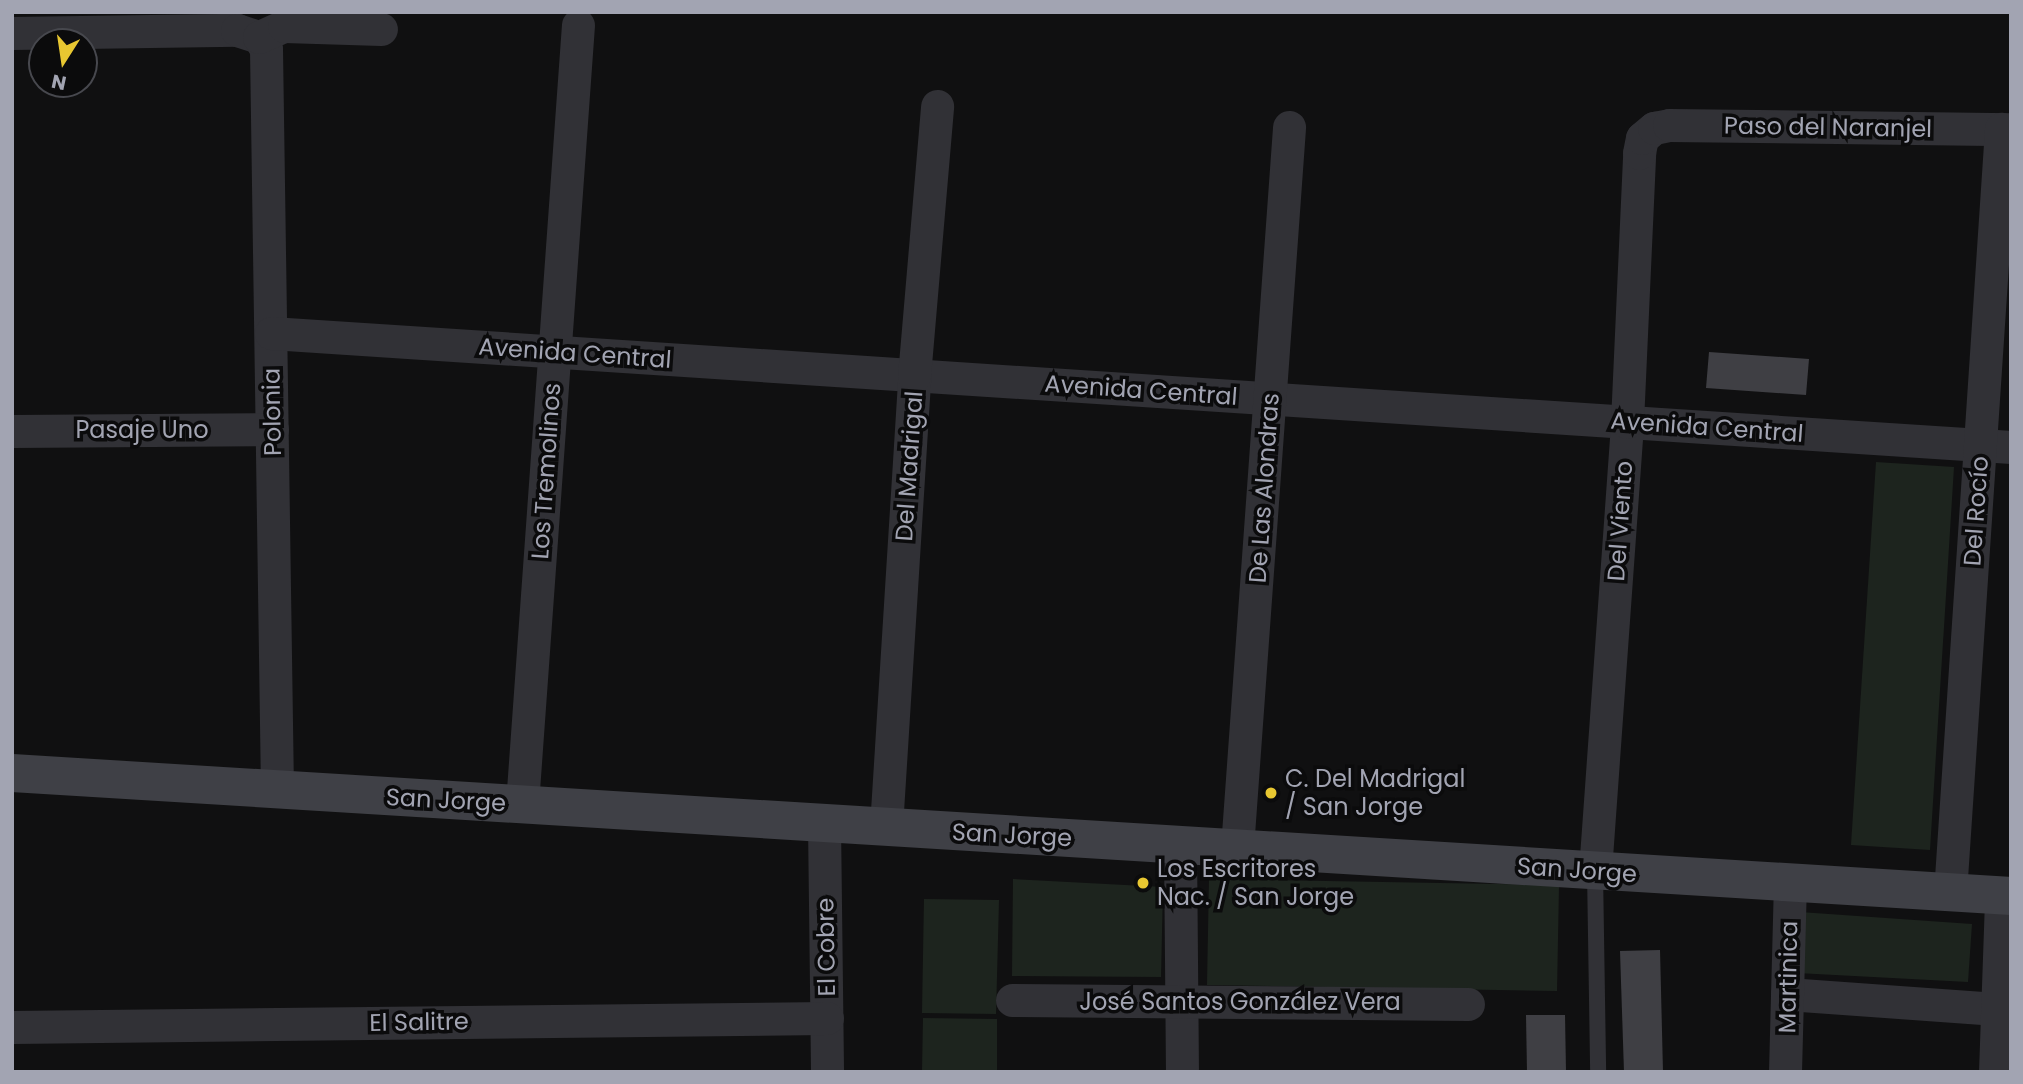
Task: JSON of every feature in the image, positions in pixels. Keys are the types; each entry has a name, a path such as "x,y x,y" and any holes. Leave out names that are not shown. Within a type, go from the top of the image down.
{"street":[{"name":"Los Tremolinos","path":"522,804 577,19"},
{"path":"12,33 237,30 259,37 285,26 381,29"},
{"name":"Polonia","path":"259,37 267,55 277,789"},
{"name":"Del Madrigal","path":"886,827 914,376 937,106"},
{"name":"Paso del Naranjel","path":"1647,132 1669,125 2006,129"},
{"name":"De Las Alondras","path":"1237,848 1289,127"},
{"name":"Del Rocío","path":"1950,893 1996,446 2006,129"},
{"name":"Del Viento","path":"1595,871 1627,422 1639,153 1642,138 1647,132"},
{"name":"Avenida Central","path":"271,333 1996,446"},
{"name":"Pasaje Uno","path":"12,431 272,429"},
{"name":"San Jorge","path":"12,773 2006,896"},
{"name":"El Cobre","path":"824,823 827,1072"},
{"path":"1180,845 1182,1072"},
{"name":"Martinica","path":"1785,1072 1790,883"},
{"path":"1995,1072 1996,1009 2006,896"},
{"path":"1787,993 1996,1009"},
{"name":"José Santos González Vera","path":"1012,1000 1468,1004"},
{"name":"El Salitre","path":"12,1027 827,1018"}],"lane":[{"path":"1595,871 1598,1072"}],"shaded area":[{"path":"1876,462 1954,467 1930,850 1851,845"},
{"path":"1013,879 1163,887 1161,977 1012,976"},
{"path":"1209,879 1559,885 1557,991 1207,985"},
{"path":"924,899 999,900 996,1014 922,1013"},
{"path":"1800,912 1972,924 1968,982 1797,973"},
{"path":"923,1018 997,1019 997,1072 922,1072"}],"building":[{"path":"1709,352 1809,359 1806,395 1706,388"},
{"path":"1660,950 1663,1072 1624,1072 1620,951"},
{"path":"1526,1015 1565,1015 1566,1072 1527,1072"}],"place":[{"name":"C. Del Madrigal / San Jorge","path":"1271,793"},
{"name":"Los Escritores Nac. / San Jorge","path":"1143,883"}]}
